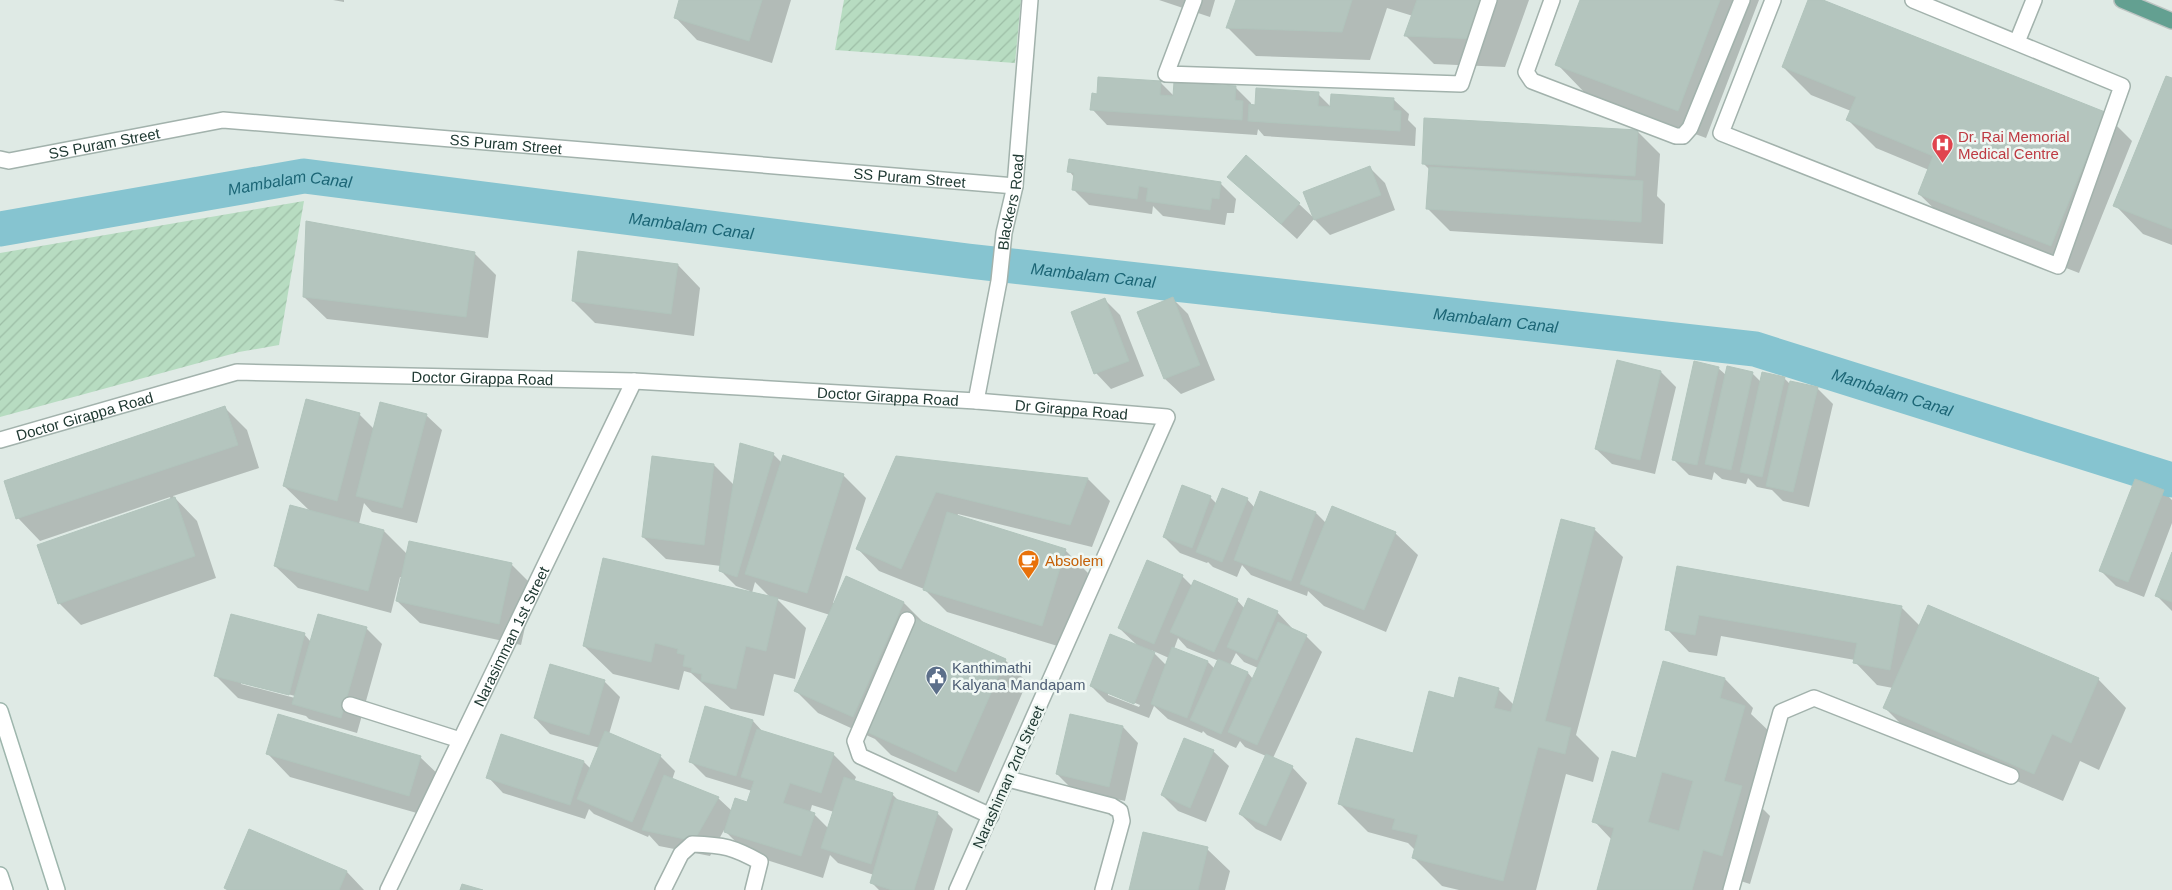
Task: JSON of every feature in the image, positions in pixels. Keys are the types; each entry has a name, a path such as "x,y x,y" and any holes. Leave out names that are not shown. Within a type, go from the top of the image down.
{"main road":[{"path":"2122,0 2172,21"}],"street":[{"name":"Blackers Road","path":"976,401 999,281 1004,233 1014,186 1030,0"},
{"path":"1194,0 1166,74 1462,84 1489,0"},
{"path":"1552,0 1526,72 1532,82 1676,136 1684,136 1690,128 1742,0"},
{"path":"1774,0 1721,133 2058,266 2122,86 1914,0"},
{"path":"2017,42 2034,0"},
{"name":"SS Puram Street","path":"0,159 9,160 223,120 1014,186"},
{"name":"Doctor Girappa Road","path":"0,440 237,372 634,381 976,401"},
{"name":"Narasimman 1st Street","path":"388,890 634,381"},
{"name":"Dr Girappa Road","path":"976,401 1167,417"},
{"name":"Narashiman 2nd Street","path":"957,890 1008,779 1167,417"},
{"path":"907,620 855,741 860,756 991,816"},
{"path":"1732,890 1781,712 1814,698 2011,776"},
{"path":"350,705 460,740"},
{"path":"0,711 57,890"},
{"path":"1008,779 1112,806 1120,811 1122,821 1103,890"},
{"path":"663,890 681,854 692,844 736,849 760,862 753,890"},
{"path":"0,875 5,890"}],"green space":[{"path":"844,0 1021,0 1015,63 835,50"},
{"path":"304,201 279,345 239,352 0,417 0,253"}],"building":[{"path":"679,0 762,0 749,41 674,18"},
{"path":"1236,0 1352,0 1342,32 1226,28"},
{"path":"1417,0 1491,0 1477,39 1404,36"},
{"path":"1580,0 1720,0 1678,111 1555,65"},
{"path":"1808,0 1823,0 2105,112 2051,246 1918,194 1933,156 1846,120 1856,97 1782,67"},
{"path":"2166,76 2172,78 2172,229 2113,206"},
{"path":"1098,77 1161,81 1160,95 1173,96 1174,82 1236,86 1235,100 1243,101 1242,120 1090,110 1092,93 1097,94"},
{"path":"1256,88 1319,92 1318,106 1330,107 1331,94 1394,98 1393,110 1401,111 1400,131 1248,121 1249,104 1255,105"},
{"path":"1424,118 1638,130 1635,176 1422,164"},
{"path":"1246,155 1300,203 1281,224 1227,177"},
{"path":"1069,159 1221,182 1219,199 1212,198 1210,210 1146,201 1148,188 1139,186 1137,199 1072,190 1074,173 1067,172"},
{"path":"1370,166 1381,195 1314,220 1303,192"},
{"path":"1429,167 1643,181 1641,222 1426,209"},
{"path":"306,221 475,252 466,317 303,297"},
{"path":"578,251 678,264 671,314 572,301"},
{"path":"1173,297 1200,365 1164,379 1137,312"},
{"path":"1105,298 1129,361 1094,374 1071,312"},
{"path":"1617,360 1661,371 1640,460 1595,449"},
{"path":"1694,361 1719,367 1697,465 1672,460"},
{"path":"1727,366 1753,372 1731,470 1705,464"},
{"path":"1762,372 1785,377 1762,477 1740,472"},
{"path":"1790,381 1818,387 1793,492 1766,486"},
{"path":"306,399 360,413 337,501 283,486"},
{"path":"380,402 427,414 402,508 356,496"},
{"path":"225,406 238,445 16,519 4,481"},
{"path":"740,443 774,453 737,577 719,571"},
{"path":"783,455 844,474 807,593 745,574"},
{"path":"652,456 714,464 704,545 642,537"},
{"path":"896,456 1088,478 1070,525 936,492 901,569 856,549"},
{"path":"2135,479 2164,490 2128,582 2099,571"},
{"path":"1182,485 1211,496 1192,548 1163,537"},
{"path":"1222,488 1248,498 1222,562 1196,552"},
{"path":"1260,491 1316,512 1291,581 1234,560"},
{"path":"175,497 195,556 58,604 37,545"},
{"path":"290,505 384,530 368,591 274,566"},
{"path":"1332,506 1396,532 1364,610 1300,584"},
{"path":"947,512 1066,549 1042,626 923,590"},
{"path":"1561,519 1595,528 1545,721 1571,728 1565,754 1538,747 1503,881 1412,858 1418,835 1392,829 1395,819 1338,804 1356,738 1413,753 1429,691 1454,698 1459,677 1499,688 1494,708 1511,712"},
{"path":"409,541 512,563 499,624 396,601"},
{"path":"2172,552 2172,602 2155,596"},
{"path":"603,558 778,598 766,651 746,646 736,689 701,681 702,674 691,672 692,668 683,666 685,655 677,653 678,649 655,643 651,662 583,646"},
{"path":"1147,560 1183,575 1154,644 1118,628"},
{"path":"1677,566 1902,606 1890,670 1853,663 1857,643 1699,615 1695,635 1665,630"},
{"path":"846,576 904,602 853,717 794,691"},
{"path":"1194,580 1238,599 1214,652 1170,632"},
{"path":"1248,598 1278,611 1257,660 1227,647"},
{"path":"1928,605 2099,678 2071,743 2052,734 2034,774 1883,708"},
{"path":"231,614 305,633 289,695 214,676"},
{"path":"318,614 367,627 341,718 292,704"},
{"name":"Kanthimathi Kalyana Mandapam","path":"916,619 1006,659 956,772 867,732"},
{"path":"1278,622 1307,635 1257,745 1228,732"},
{"path":"1110,634 1155,652 1134,704 1090,686"},
{"path":"1172,647 1208,661 1187,718 1151,704"},
{"path":"1218,659 1248,672 1221,734 1190,720"},
{"path":"1663,661 1725,678 1720,698 1745,706 1724,781 1742,786 1722,856 1703,850 1692,890 1597,890 1614,828 1592,822 1612,751 1636,758","holes":["1662,772 1693,781 1679,831 1648,822"]},
{"path":"550,664 605,680 589,735 534,718"},
{"path":"705,706 753,720 736,776 689,762"},
{"path":"278,714 421,756 409,796 266,754"},
{"path":"1070,714 1123,726 1109,787 1056,774"},
{"path":"757,729 834,753 821,793 790,783 783,803 815,813 801,856 724,832 735,798 747,802 754,781 741,777"},
{"path":"605,731 661,755 632,822 577,799"},
{"path":"501,734 584,761 570,805 486,778"},
{"path":"1184,738 1214,750 1190,808 1161,795"},
{"path":"1266,754 1293,766 1266,826 1239,814"},
{"path":"664,775 719,797 694,841 642,830"},
{"path":"844,777 893,793 871,864 821,848"},
{"path":"895,799 938,812 914,890 892,890 870,883"},
{"path":"249,829 347,871 339,890 228,890 224,888"},
{"path":"1143,832 1208,847 1198,890 1129,890"},
{"path":"462,884 483,890 460,890"}],"waterway":[{"name":"Mambalam Canal","path":"0,229 304,176 968,261 1755,349 2172,480"}],"place":[{"name":"Dr. Rai Memorial Medical Centre","path":"1942,164"},
{"name":"Absolem","path":"1029,579"},
{"name":"Kanthimathi Kalyana Mandapam","path":"936,695"}]}
